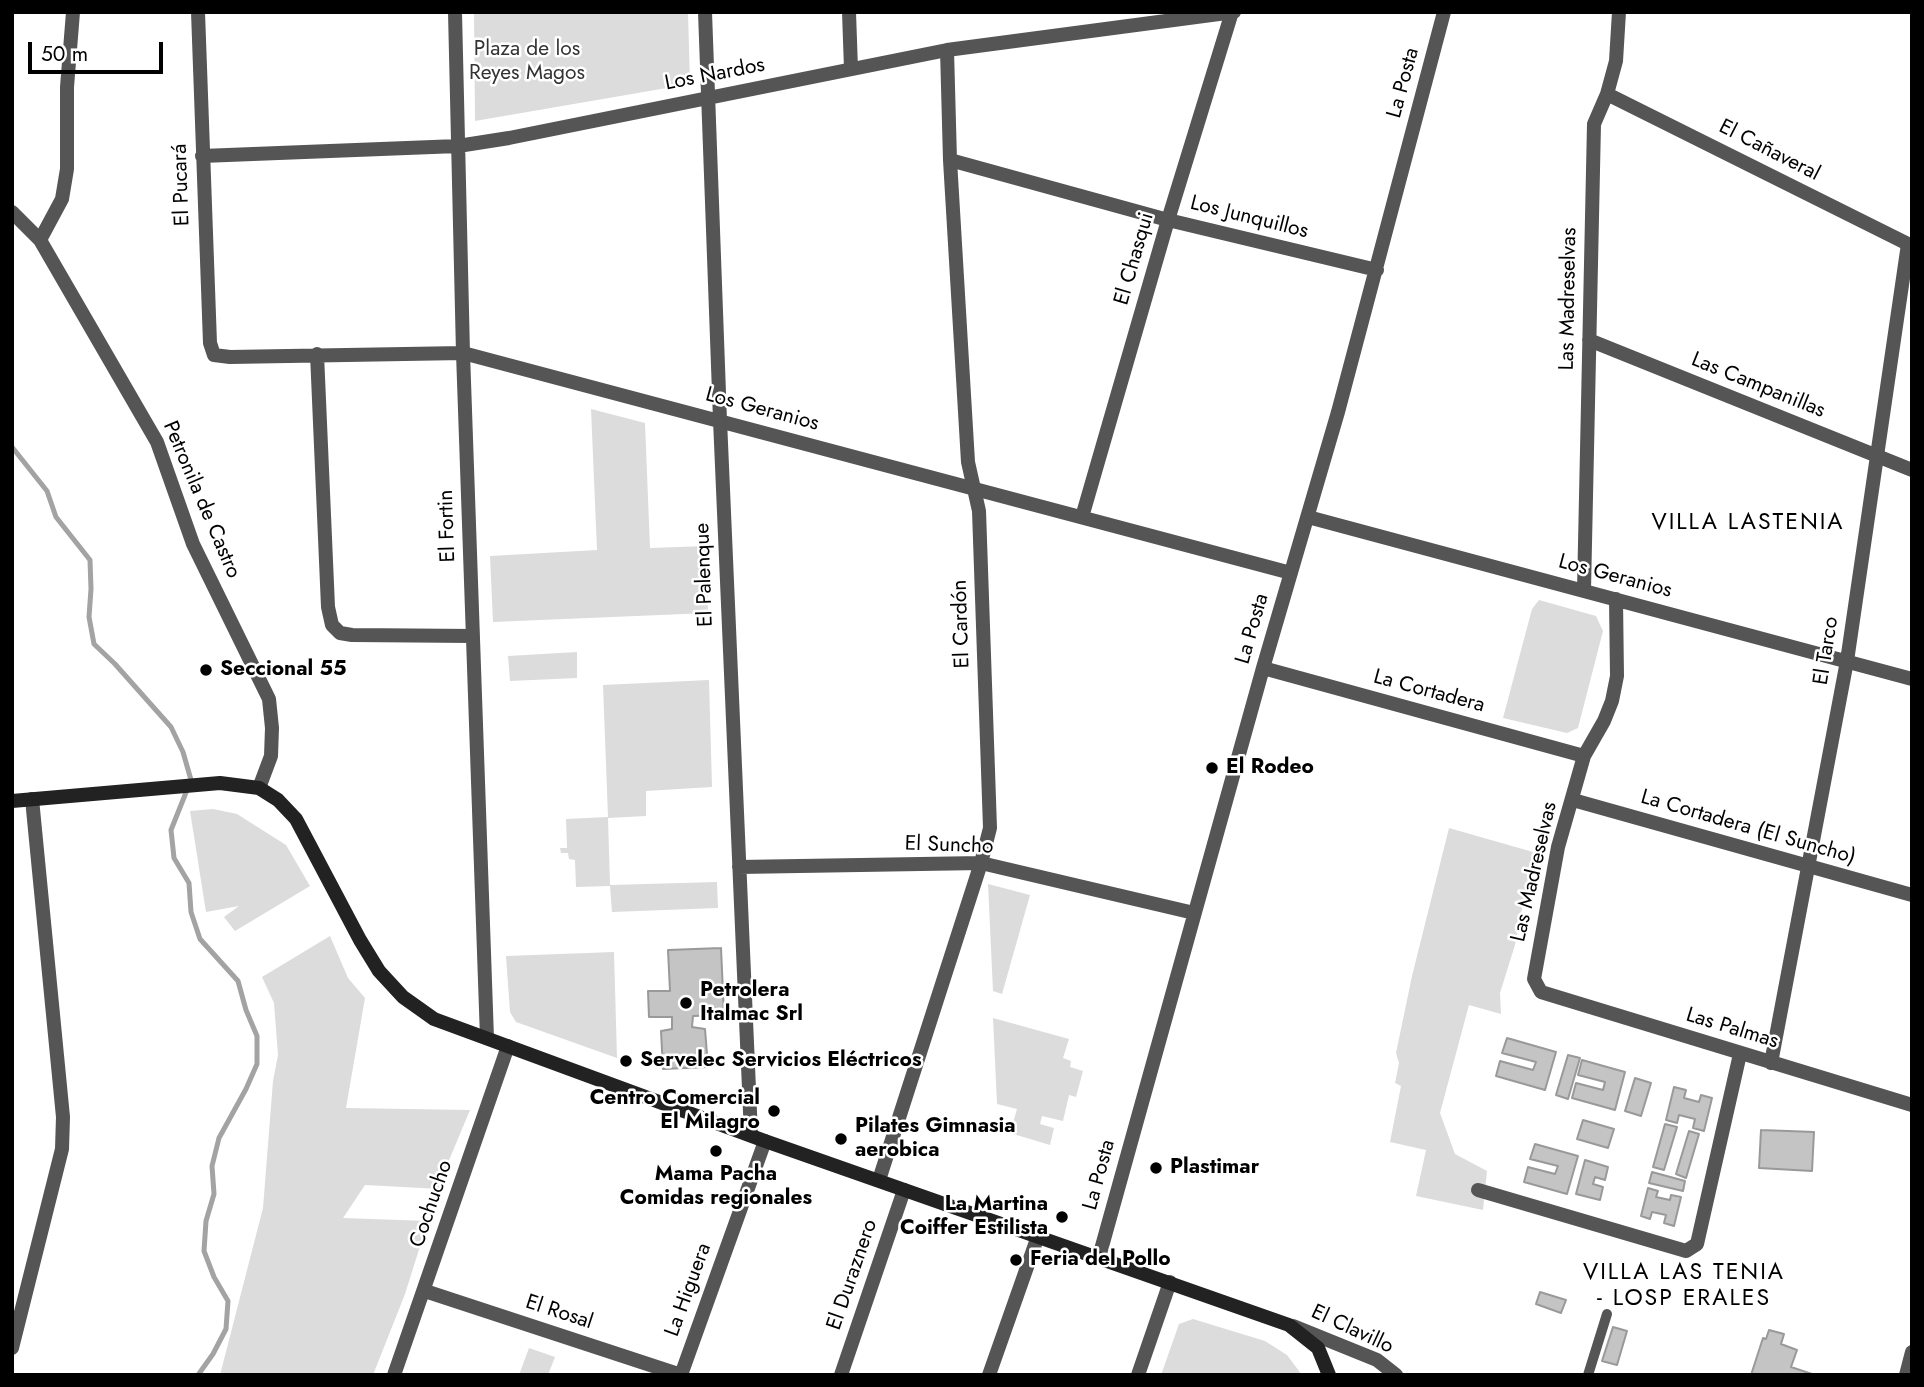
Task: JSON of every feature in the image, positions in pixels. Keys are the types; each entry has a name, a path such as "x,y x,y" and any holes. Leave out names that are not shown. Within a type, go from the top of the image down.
{"main road":[{"path":"12,801 219,783 259,788 278,800 296,819 379,971 403,997 435,1019 765,1141 1289,1325 1318,1348 1329,1375"}],"street":[{"path":"40,240 62,199 67,169 67,87 74,12"},
{"name":"El Pucará","path":"198,12 210,343 214,355"},
{"name":"El Fortin","path":"455,12 463,353 487,1038"},
{"name":"El Palenque","path":"705,12 751,1135"},
{"path":"849,12 851,69"},
{"name":"Los Nardos","path":"202,156 458,146 947,50 1233,12"},
{"name":"El Chasqui","path":"1082,517 1168,220 1233,12"},
{"name":"La Posta","path":"1099,1257 1377,270 1444,12"},
{"name":"Las Madreselvas","path":"1584,590 1594,124 1607,94 1616,61 1619,12"},
{"name":"El Cardón","path":"879,1180 990,828 979,511 968,462 950,160 947,50"},
{"name":"El Cañaveral","path":"1607,94 1910,245"},
{"name":"Los Junquillos","path":"950,160 1168,220 1377,270"},
{"name":"Petronila de Castro","path":"12,212 40,240 157,442 193,544 269,699 271,756 259,788"},
{"name":"El Tarco","path":"1771,1063 1847,661 1910,245"},
{"name":"Las Campanillas","path":"1589,340 1912,470"},
{"name":"Los Geranios","path":"214,355 230,357 463,353 1292,573"},
{"path":"317,354 328,607 332,625 340,634 352,635 472,636"},
{"name":"Los Geranios","path":"1308,517 1912,679"},
{"name":"Las Madreselvas","path":"1541,992 1534,979 1558,847 1584,757 1604,721 1618,676 1616,599"},
{"name":"La Cortadera","path":"1263,668 1584,757"},
{"path":"12,1348 62,1149 63,1117 32,799"},
{"name":"La Cortadera (El Suncho)","path":"1573,800 1912,895"},
{"name":"El Suncho","path":"739,867 981,863 1194,913"},
{"name":"Las Palmas","path":"1541,992 1912,1105"},
{"name":"Cochucho","path":"394,1375 508,1046"},
{"path":"1478,1190 1686,1251 1697,1244 1740,1054"},
{"name":"La Higuera","path":"681,1375 765,1141"},
{"name":"El Duraznero","path":"841,1375 904,1189"},
{"path":"989,1375 1038,1236"},
{"path":"1138,1375 1170,1282"},
{"name":"El Rosal","path":"425,1291 681,1375"},
{"name":"El Clavillo","path":"1289,1325 1377,1360 1396,1375"},
{"path":"1906,1375 1912,1352"}],"lane":[{"path":"1587,1375 1607,1314"}],"green space":[{"name":"Plaza de los Reyes Magos","path":"474,12 688,12 690,84 475,121"},
{"path":"591,409 645,423 650,548 706,546 708,613 493,622 490,556 597,550"},
{"path":"1539,600 1596,616 1603,631 1578,728 1567,733 1503,718 1532,609"},
{"path":"577,652 577,678 510,681 508,656"},
{"path":"709,680 712,787 646,791 646,816 608,818 610,885 717,882 718,908 612,912 610,886 576,887 575,860 569,859 568,853 561,853 560,848 567,848 566,819 608,817 603,685"},
{"path":"213,809 237,814 286,845 310,886 235,931 224,917 239,906 206,912 190,811"},
{"path":"1449,828 1533,852 1515,945 1500,993 1501,1014 1469,1005 1440,1113 1455,1154 1487,1171 1483,1210 1416,1196 1426,1150 1390,1142 1401,1086 1395,1083 1399,1063 1396,1053"},
{"path":"988,884 1030,895 1002,994 993,991"},
{"path":"330,936 348,978 365,998 346,1108 470,1110 440,1189 365,1185 343,1218 428,1221 405,1294 373,1375 220,1375 263,1208 273,1081 278,1055 274,1003 262,977"},
{"path":"614,952 617,1058 516,1022 510,1012 506,956"},
{"path":"993,1018 1069,1039 1063,1058 1071,1061 1070,1067 1083,1071 1076,1097 1069,1095 1063,1121 1042,1116 1040,1124 1054,1128 1050,1145 1010,1133 1017,1109 997,1104"},
{"path":"1193,1319 1265,1341 1287,1355 1302,1375 1161,1375 1179,1324"},
{"path":"529,1348 555,1357 548,1375 519,1375"}],"building":[{"name":"Petrolera Italmac Srl","path":"721,948 724,1015 693,1016 692,1027 705,1029 708,1067 663,1069 661,1031 672,1029 672,1017 649,1017 648,991 670,991 668,950"},
{"path":"1507,1038 1556,1052 1545,1090 1496,1076 1500,1061 1533,1070 1536,1062 1502,1053"},
{"path":"1568,1055 1580,1058 1568,1099 1556,1095"},
{"path":"1582,1060 1625,1072 1615,1110 1572,1098 1576,1083 1603,1090 1605,1082 1578,1075"},
{"path":"1635,1078 1651,1083 1641,1116 1625,1111"},
{"path":"1674,1087 1686,1090 1684,1098 1699,1102 1701,1095 1712,1098 1704,1131 1693,1128 1695,1119 1679,1115 1677,1123 1666,1120"},
{"path":"1583,1120 1614,1129 1608,1148 1577,1139"},
{"path":"1665,1124 1677,1127 1664,1170 1653,1167"},
{"path":"1761,1130 1814,1132 1812,1171 1759,1168"},
{"path":"1689,1131 1699,1134 1686,1178 1676,1174"},
{"path":"1535,1144 1578,1156 1567,1194 1524,1182 1528,1167 1555,1174 1558,1166 1530,1159"},
{"path":"1585,1160 1608,1167 1605,1180 1595,1177 1593,1184 1603,1187 1600,1200 1576,1194"},
{"path":"1652,1172 1685,1181 1683,1191 1649,1183"},
{"path":"1648,1188 1658,1191 1656,1197 1670,1200 1671,1195 1681,1197 1674,1226 1664,1223 1666,1215 1652,1212 1650,1219 1641,1216"},
{"path":"1540,1292 1566,1300 1561,1313 1536,1304"},
{"path":"1613,1327 1627,1331 1617,1365 1602,1361"},
{"path":"1769,1330 1784,1334 1781,1344 1797,1350 1791,1367 1815,1375 1751,1375 1763,1338 1766,1339"}],"waterway":[{"path":"12,447 47,491 56,517 90,560 89,617 94,644 171,727 183,752 191,780 171,830 174,858 189,883 191,912 200,939 238,981 257,1036 257,1064 219,1138 212,1166 214,1194 206,1221 204,1251 214,1277 228,1301 226,1329 198,1375"}],"place":[{"name":"Seccional 55","path":"206,670"},
{"name":"El Rodeo","path":"1212,768"},
{"name":"Petrolera Italmac Srl","path":"686,1003"},
{"name":"Servelec Servicios Eléctricos","path":"626,1061"},
{"name":"Centro Comercial El Milagro","path":"774,1111"},
{"name":"Pilates Gimnasia aerobica","path":"841,1139"},
{"name":"Mama Pacha Comidas regionales","path":"716,1151"},
{"name":"Plastimar","path":"1156,1168"},
{"name":"La Martina Coiffer Estilista","path":"1062,1217"},
{"name":"Feria del Pollo","path":"1016,1260"}],"district":[{"name":"VILLA LASTENIA","path":"1748,523"},
{"name":"VILLA LAS TENIA - LOSP ERALES","path":"1684,1286"}]}
